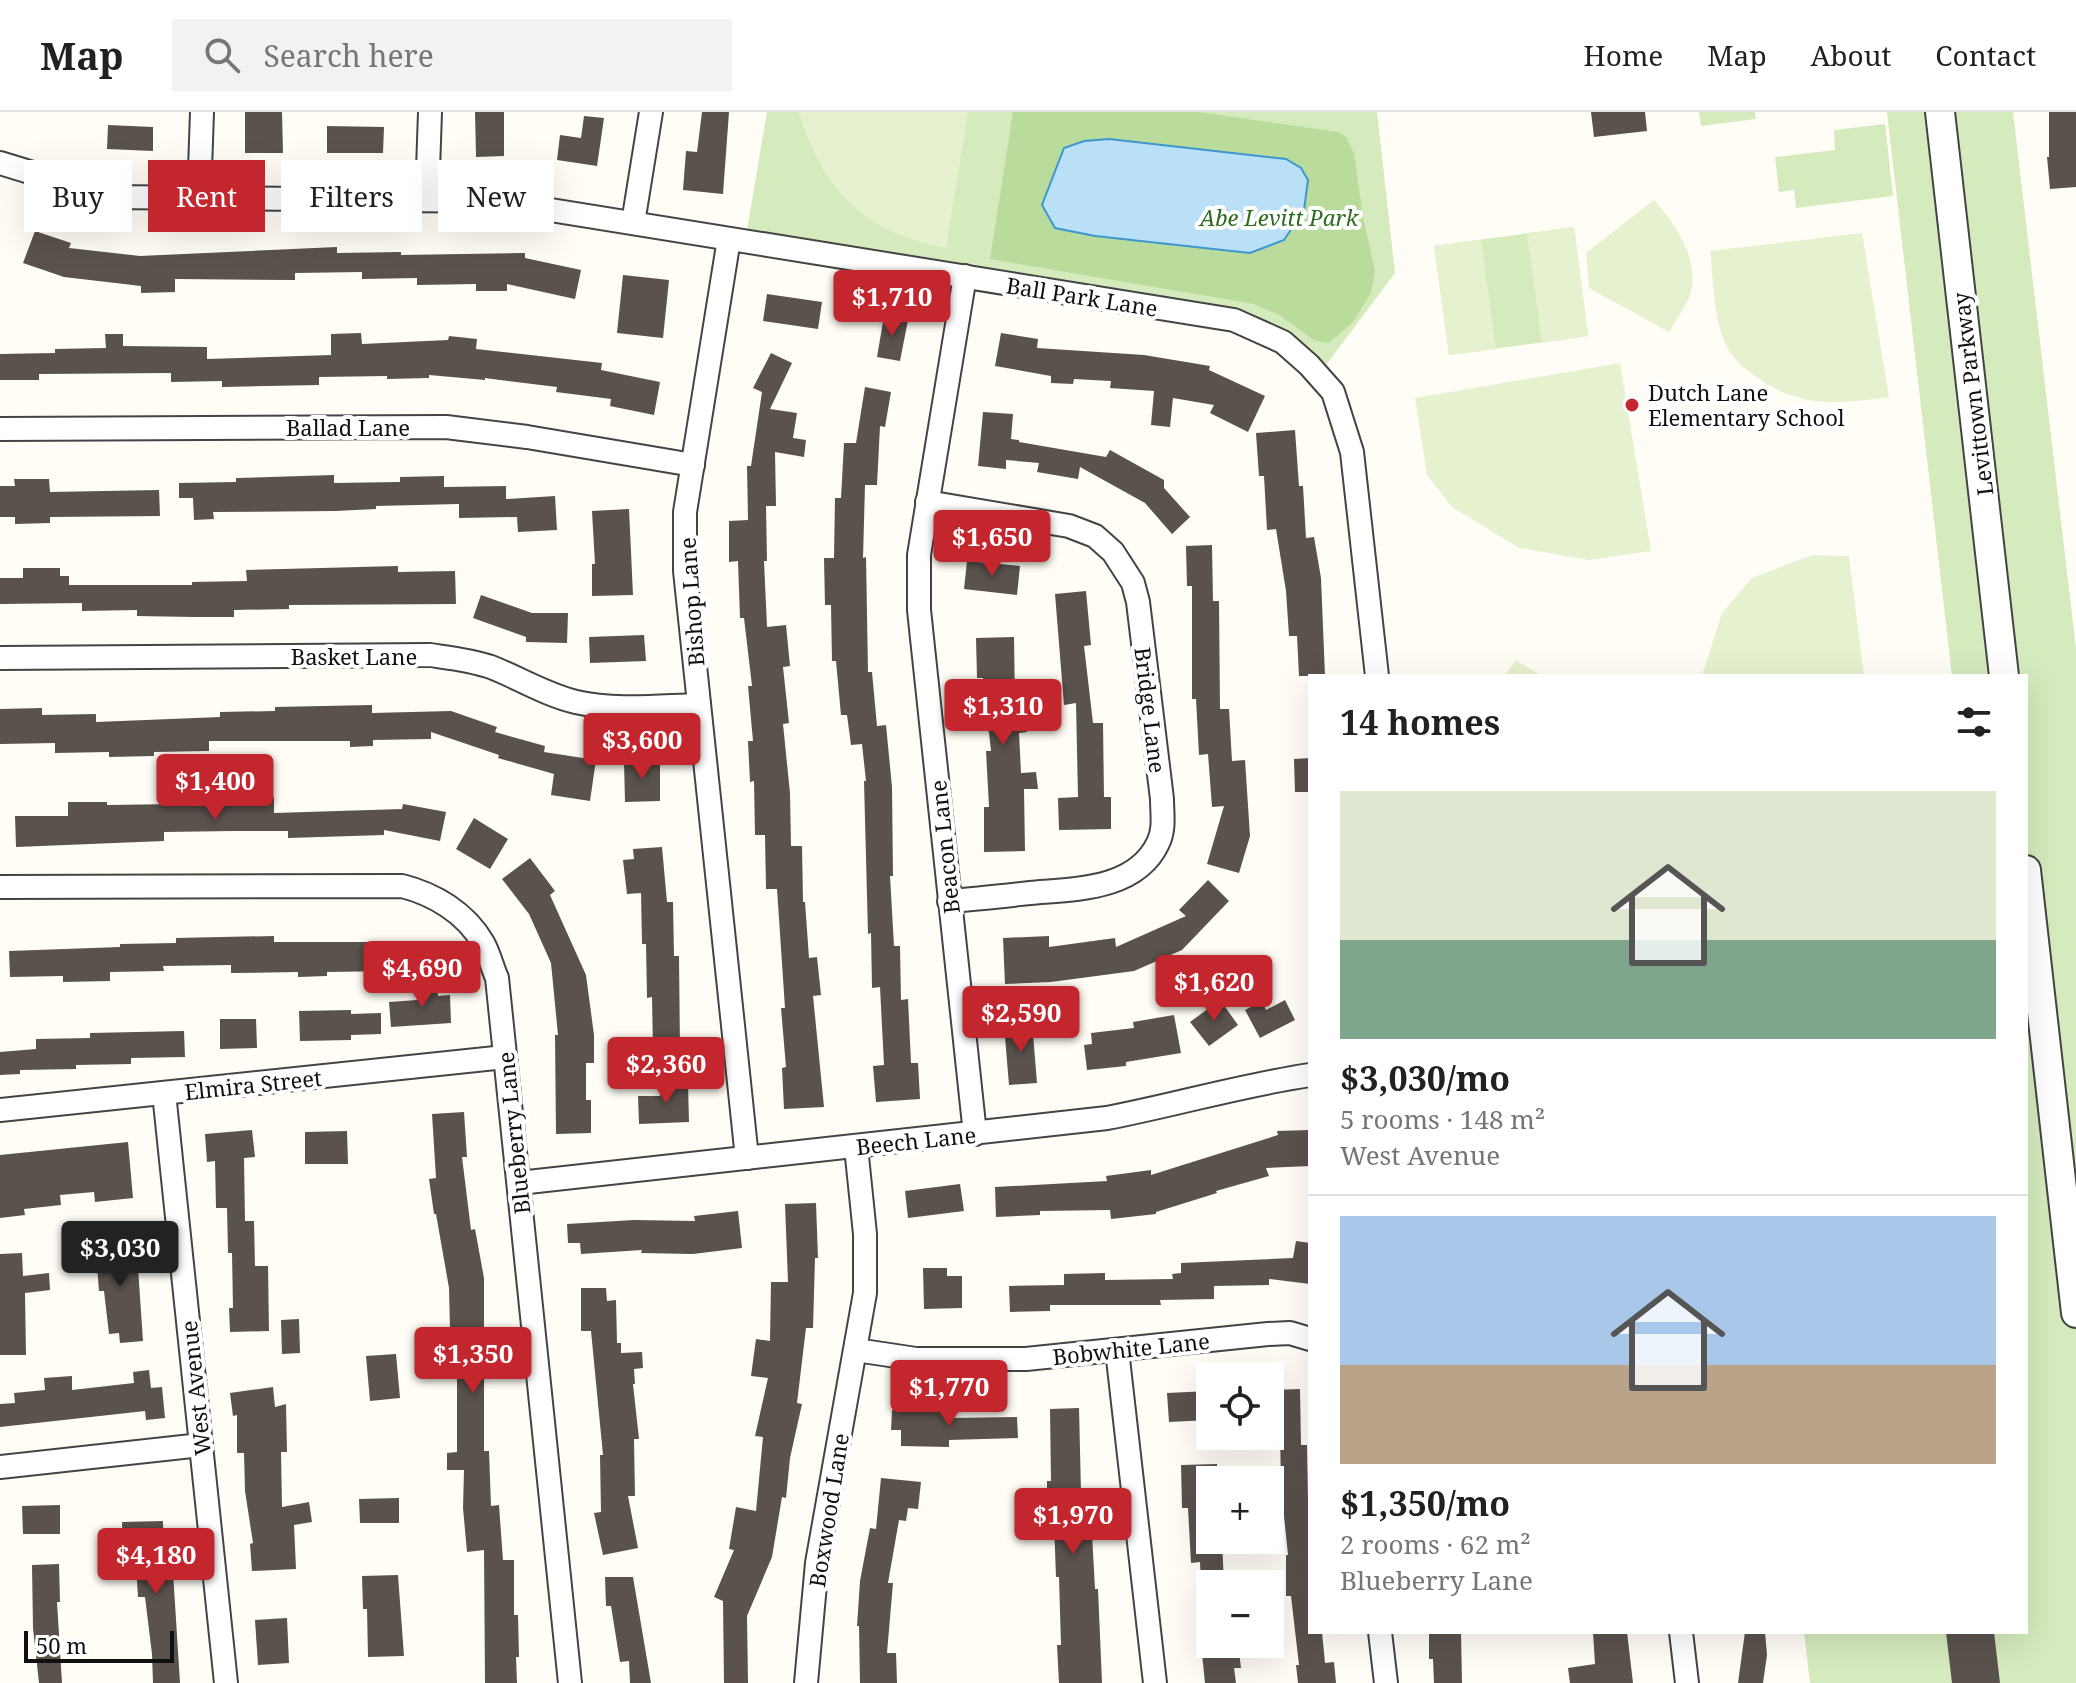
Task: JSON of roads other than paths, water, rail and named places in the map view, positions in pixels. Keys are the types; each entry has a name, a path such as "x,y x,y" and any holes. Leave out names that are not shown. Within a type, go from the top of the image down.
{"street":[{"path":"200,160 202,112"},
{"path":"427,199 430,112"},
{"path":"633,223 651,112"},
{"name":"Levittown Parkway","path":"1940,112 2004,674"},
{"name":"Ball Park Lane","path":"0,163 111,197 148,198"},
{"name":"Ball Park Lane","path":"265,199 495,201 1234,320 1283,342 1333,392 1352,452 1377,674"},
{"name":"Bishop Lane","path":"729,239 685,512 685,571 747,1158"},
{"name":"Beacon Lane","path":"965,276 919,555 919,610 975,1134"},
{"name":"Ballad Lane","path":"0,429 446,427 527,437 693,465"},
{"name":"Bridge Lane","path":"927,502 1069,526 1095,536 1113,552 1133,583 1138,602 1162,799 1162,829 1158,844 1142,865 1124,876 1095,886 949,901"},
{"name":"Basket Lane","path":"0,658 430,655 467,660 578,702 626,707 699,705"},
{"name":"Blueberry Lane","path":"0,887 402,886 419,890 455,911 483,942 497,978 570,1683"},
{"path":"2028,904 2033,990 2067,1144 2076,1313"},
{"name":"Elmira Street","path":"0,1110 505,1057"},
{"name":"Beech Lane","path":"519,1183 1107,1118 1180,1104 1264,1082 1308,1075"},
{"name":"West Avenue","path":"164,1093 226,1683"},
{"name":"Boxwood Lane","path":"806,1683 817,1563 865,1293 865,1234 856,1147"},
{"name":"Bobwhite Lane","path":"856,1350 916,1359 1026,1359 1268,1334 1290,1333 1308,1338"},
{"path":"1117,1350 1155,1683"},
{"path":"0,1467 201,1445"},
{"path":"1380,1634 1386,1683"},
{"path":"1681,1634 1687,1683"}],"water":[{"path":"1109,139 1286,159 1301,168 1308,180 1304,210 1284,240 1250,253 1095,236 1055,228 1042,205 1064,148 1084,141"}],"place":[{"name":"Dutch Lane Elementary School","path":"1632,405"}],"park label":[{"name":"Abe Levitt Park","path":"1279,217"}]}
